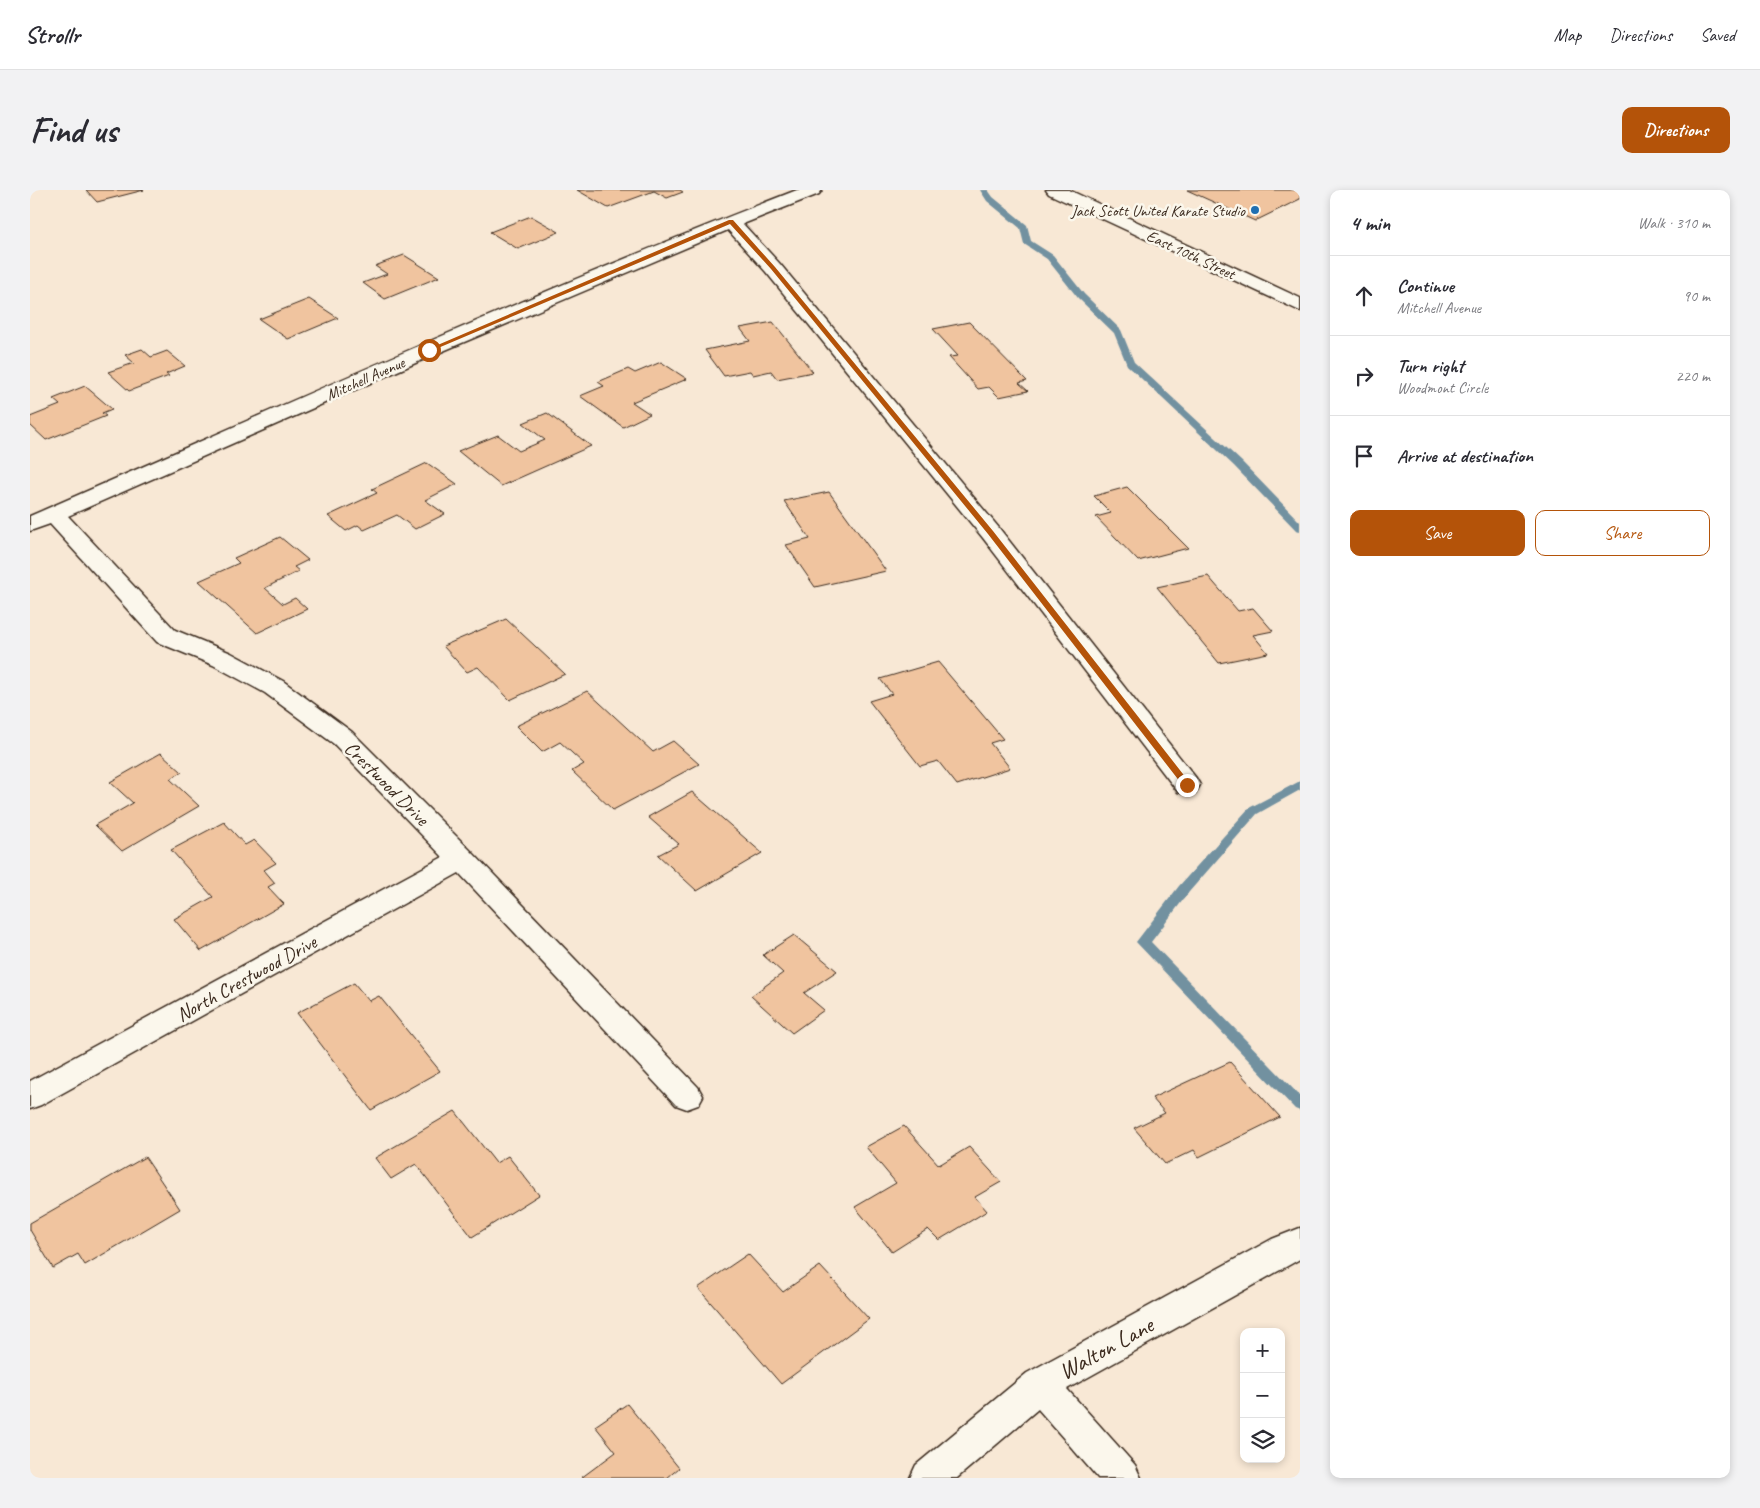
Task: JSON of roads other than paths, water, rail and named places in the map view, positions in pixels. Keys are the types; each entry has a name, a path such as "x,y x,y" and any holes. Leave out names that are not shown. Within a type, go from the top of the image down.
{"street":[{"name":"Mitchell Avenue","path":"30,524 429,350 731,222 813,190"},
{"name":"East 10th Street","path":"1056,190 1300,305"},
{"path":"731,222 773,268 991,532 1187,785"},
{"name":"Crestwood Drive","path":"54,514 166,636 222,660 274,686 343,738 687,1096"},
{"name":"North Crestwood Drive","path":"30,1096 462,860"},
{"name":"Walton Lane","path":"929,1478 1040,1385 1275,1254 1300,1243"},
{"path":"1040,1385 1122,1478"}],"waterway":[{"path":"984,190 990,199 1024,227 1027,242 1050,257 1081,296 1118,332 1130,363 1238,464 1300,528"},
{"path":"1300,785 1253,811 1184,889 1143,942 1300,1105"}],"place":[{"name":"Jack Scott United Karate Studio","path":"1255,210"}]}
